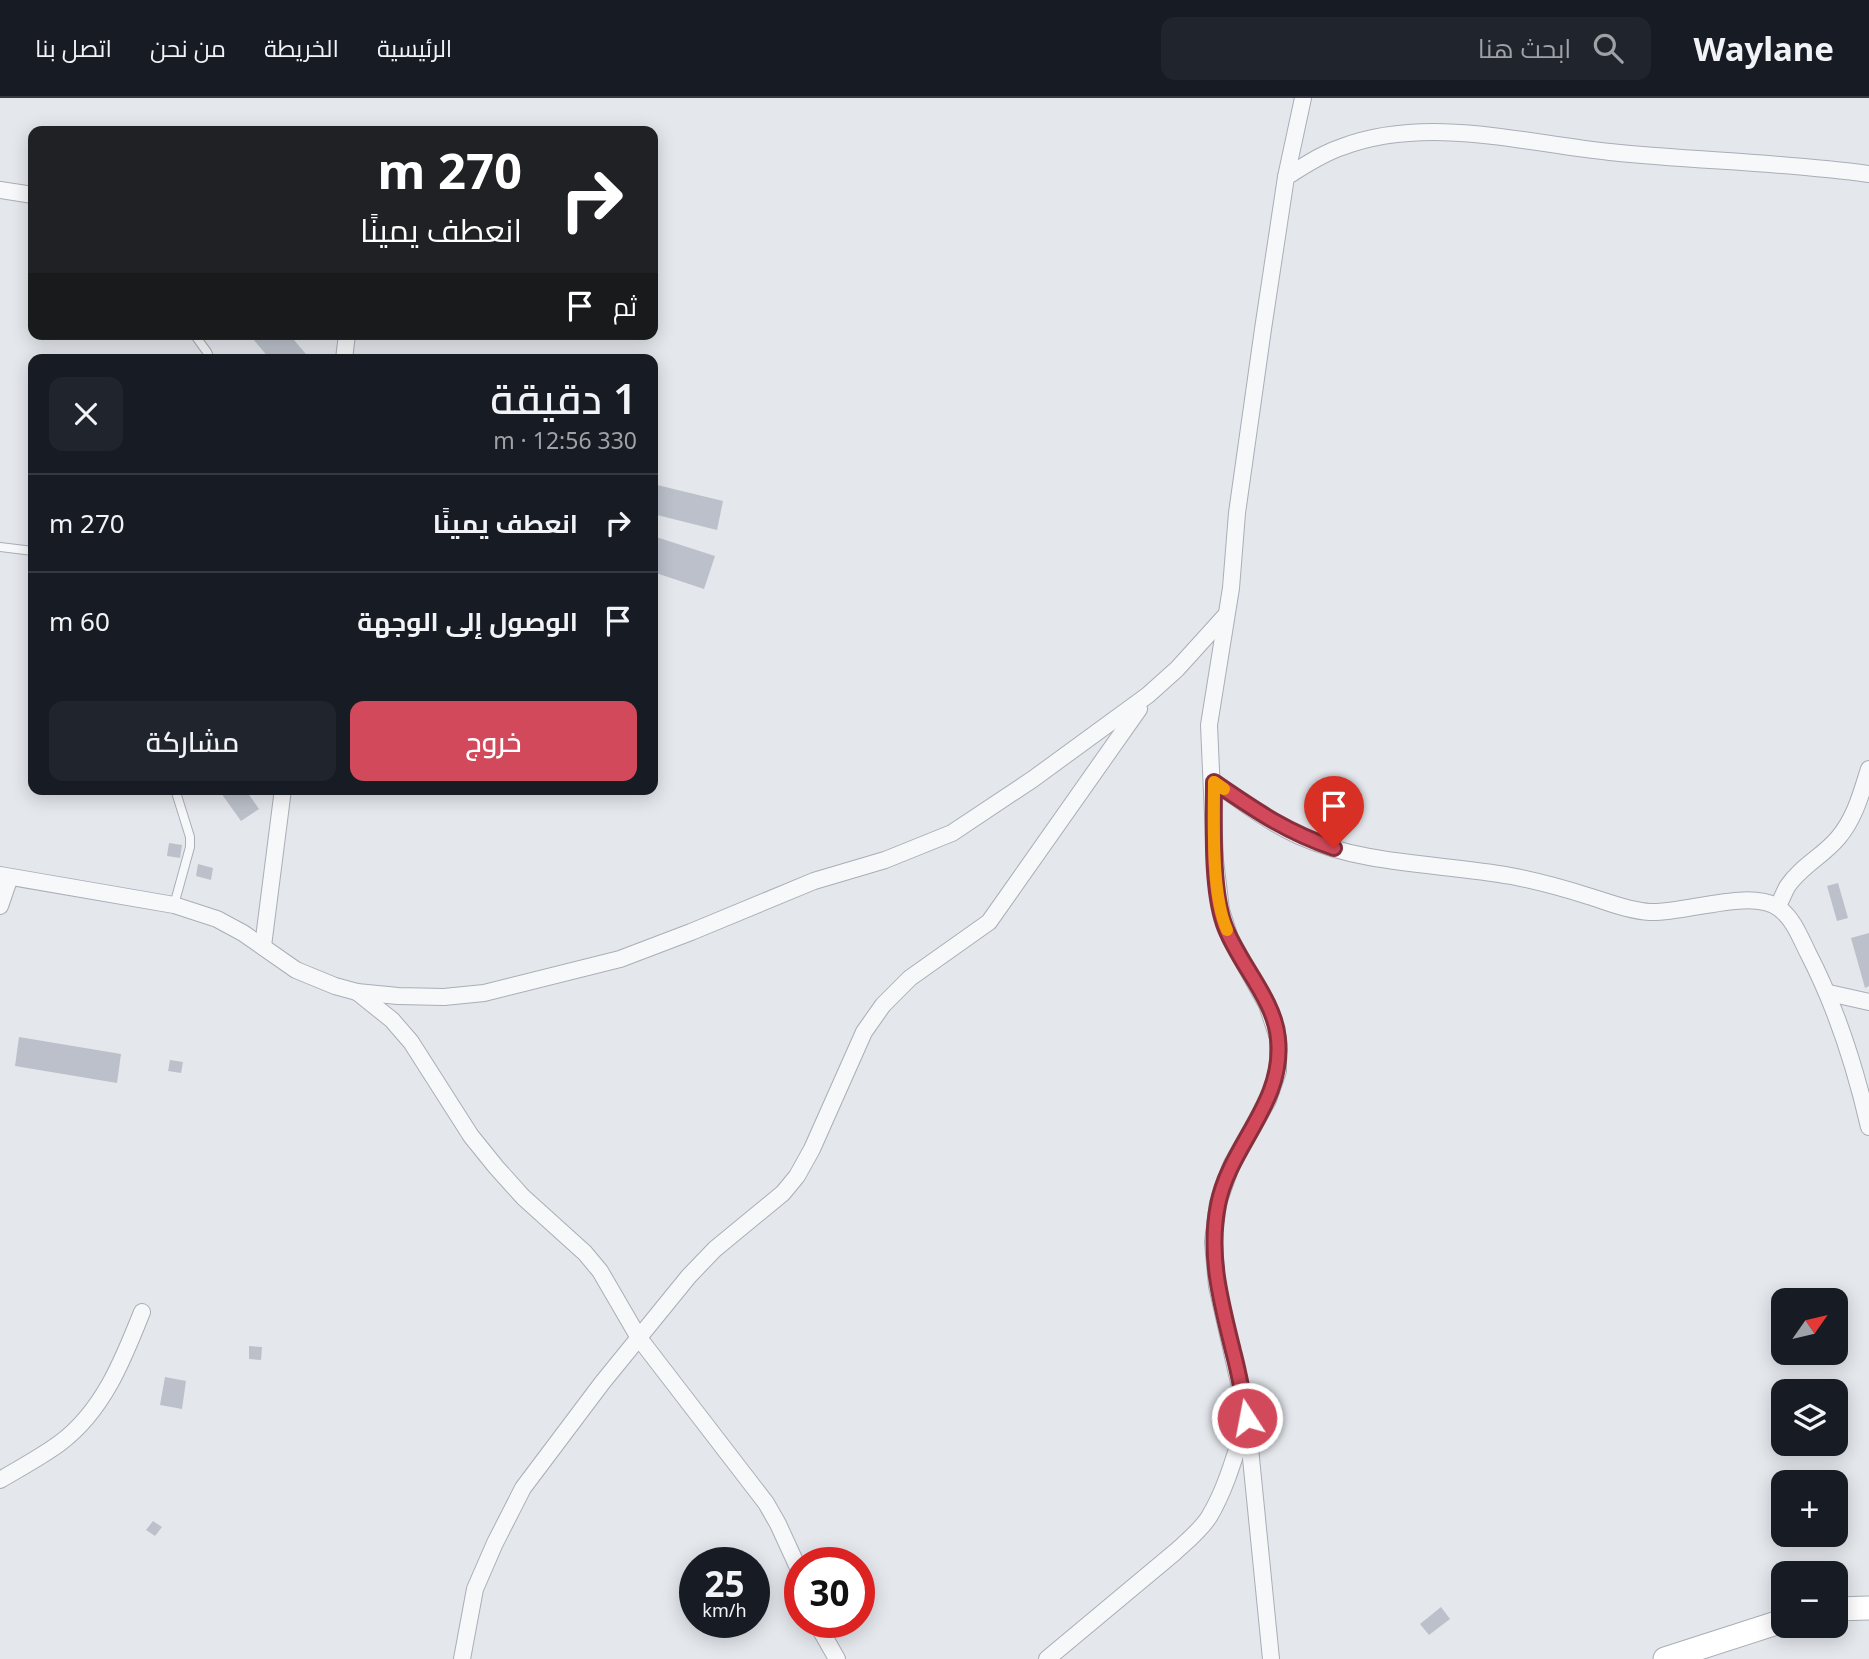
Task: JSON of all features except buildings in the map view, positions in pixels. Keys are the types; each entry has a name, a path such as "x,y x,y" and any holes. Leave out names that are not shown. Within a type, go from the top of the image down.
{"street":[{"path":"1271,1659 1247,1418 1217,1286 1213,1242 1218,1203 1232,1164 1268,1100 1278,1070 1278,1038 1267,1005 1224,924 1215,860 1214,782 1209,724 1231,588 1239,500 1286,177 1303,98"},
{"path":"1286,177 1318,156 1344,146 1370,139 1419,132 1457,133 1610,152 1869,174"},
{"path":"0,190 28,194"},
{"path":"0,906 5,876 174,905 216,919 243,933 296,970 357,992 444,998 518,985 620,958 814,881 885,860 953,833 1033,779 1148,695 1177,669 1225,616"},
{"path":"462,1659 475,1589 523,1488 697,1267 783,1192 797,1176 812,1149 864,1032 883,1005 910,978 989,922 1148,695"},
{"path":"1778,906 1788,886 1847,826 1869,769"},
{"path":"1214,782 1253,810 1298,836 1371,859 1511,876 1622,907 1650,912 1694,908 1725,901 1758,901 1778,906 1792,920 1829,993 1857,1075 1869,1127"},
{"path":"263,946 281,795"},
{"path":"357,992 392,1020 411,1042 471,1136 496,1167 523,1197 585,1253 600,1271 639,1338 766,1503 789,1547"},
{"path":"1829,993 1869,1002"},
{"path":"0,1480 61,1443 100,1402 126,1352 142,1312"},
{"path":"1046,1659 1193,1536 1208,1518 1226,1480 1247,1418"},
{"path":"1848,1609 1869,1608"},
{"path":"1665,1659 1771,1625"},
{"path":"825,1638 837,1659"}],"lane":[{"path":"0,547 28,550"},
{"path":"174,905 190,847 190,837 177,795"}],"slow traffic":[{"path":"1224,789 1214,782 1215,860 1221,911 1227,930"}],"route":[{"path":"1247,1418 1217,1286 1213,1242 1218,1203 1232,1164 1268,1100 1278,1070 1278,1038 1267,1005 1224,924 1215,860 1214,782 1253,810 1298,836 1334,848"}]}
